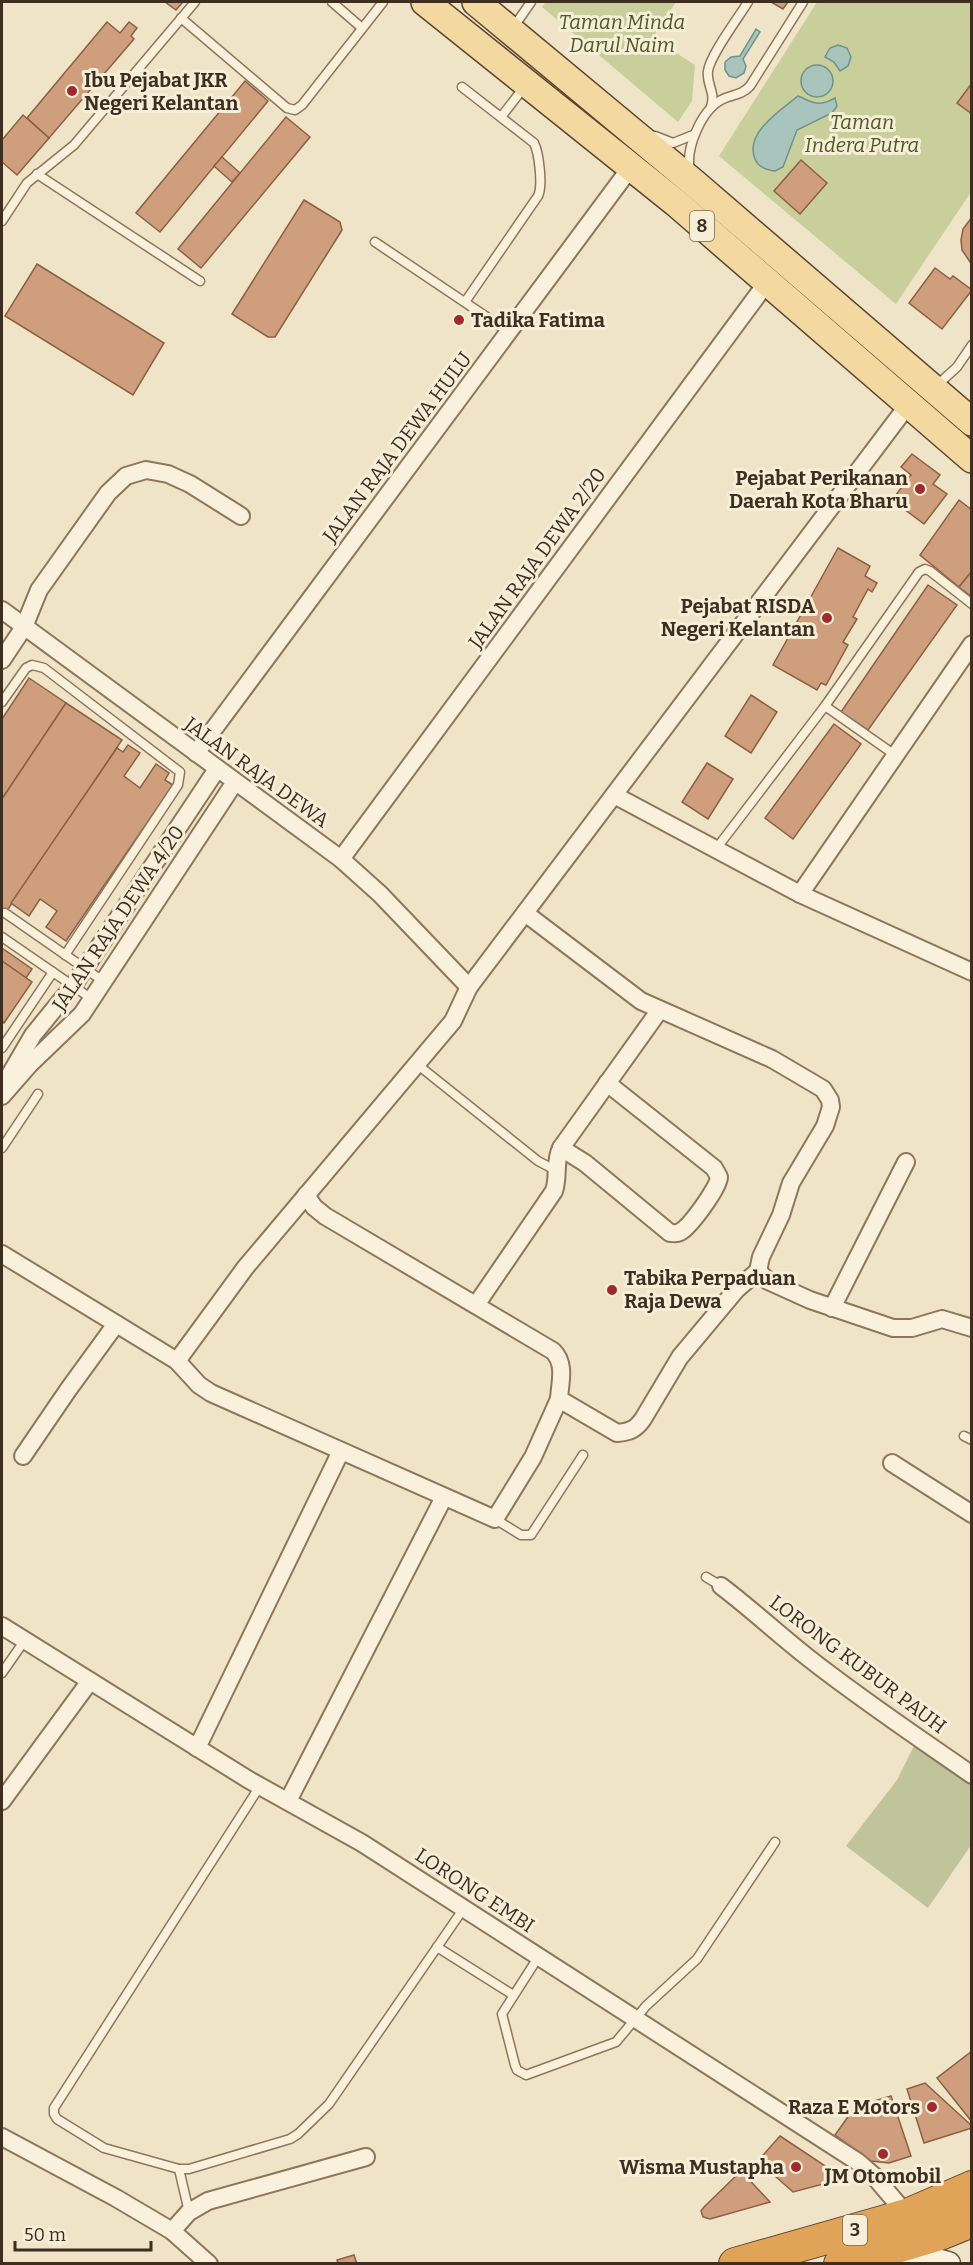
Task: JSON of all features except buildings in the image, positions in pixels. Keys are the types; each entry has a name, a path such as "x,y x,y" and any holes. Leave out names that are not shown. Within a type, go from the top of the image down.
{"highway":[{"name":"3","path":"735,2264 907,2215 972,2187"},
{"name":"3","path":"840,2264 940,2234 972,2221"}],"main road":[{"name":"8","path":"425,2 631,167 972,459"},
{"name":"8","path":"480,3 972,422"},
{"path":"851,2264 926,2258 948,2264"}],"street":[{"name":"JALAN RAJA DEWA HULU","path":"196,753 631,167"},
{"name":"JALAN RAJA DEWA 2/20","path":"340,860 768,282"},
{"path":"177,1361 244,1268 453,1021 470,987 908,405"},
{"path":"2,660 24,627 39,590 108,493 126,476 146,470 168,474 190,484 241,516"},
{"name":"JALAN RAJA DEWA","path":"2,610 340,860 380,894 470,987"},
{"path":"800,894 972,644"},
{"name":"JALAN RAJA DEWA 4/20","path":"2,1089 33,1035 73,986 217,769"},
{"name":"JALAN RAJA DEWA 4/20","path":"2,1096 36,1058 75,1021 92,999 235,782"},
{"path":"614,795 800,894 972,972"},
{"path":"525,914 623,989 659,1011 772,1059 823,1089 830,1100 831,1107 825,1126 791,1183 781,1215 761,1257 758,1271 728,1298 680,1357 637,1427 628,1432 617,1432 559,1399"},
{"path":"476,1305 549,1200 557,1182 558,1154 561,1148 659,1011"},
{"path":"561,1148 585,1163 670,1233 684,1228 717,1187 719,1177 714,1168 607,1083"},
{"path":"832,1308 906,1162"},
{"path":"2,1254 177,1361 199,1385 211,1392 495,1519 533,1457 559,1399 562,1365 560,1357 325,1216 314,1207 306,1195"},
{"path":"758,1271 768,1281 832,1308 902,1329 942,1319 972,1328"},
{"path":"23,1456 116,1324"},
{"path":"197,1748 341,1451"},
{"path":"892,1463 972,1514"},
{"path":"288,1801 444,1497"},
{"name":"LORONG KUBUR PAUH","path":"713,1581 755,1612 806,1656 892,1720 972,1775"},
{"name":"LORONG EMBI","path":"2,1626 260,1786 362,1843 858,2162 873,2175 907,2215"},
{"path":"2,1801 90,1681"},
{"path":"2,2137 172,2231 209,2264"},
{"path":"172,2231 189,2212 208,2201 366,2157"}],"lane":[{"path":"2,221 27,183 74,145 195,2"},
{"path":"332,2 362,27"},
{"path":"181,18 287,108 295,110 302,105 383,2"},
{"path":"511,30 531,2"},
{"path":"710,111 714,96 708,76 710,63 748,2"},
{"path":"694,183 688,150 694,135 710,111 721,100 737,96 750,86 803,2"},
{"path":"501,117 527,83"},
{"path":"462,87 536,147 540,193 465,302"},
{"path":"618,119 673,143 694,135"},
{"path":"37,174 200,281"},
{"path":"375,242 509,332"},
{"path":"932,389 957,367 972,345"},
{"path":"716,849 825,706 922,570 930,571 972,604"},
{"path":"2,702 26,668 33,665 44,668 180,772 178,785 65,955"},
{"path":"825,706 895,755"},
{"path":"5,913 103,981"},
{"path":"2,937 92,999"},
{"path":"2,1048 53,972"},
{"path":"418,1065 538,1161 557,1171"},
{"path":"2,1148 38,1094"},
{"path":"495,1519 521,1535 531,1535 583,1455"},
{"path":"2,1673 25,1640"},
{"path":"260,1786 53,2111 57,2119 104,2148 178,2169 189,2169 290,2139 298,2134 329,2104 464,1908"},
{"path":"539,1956 502,2014 515,2066 517,2070 526,2075 614,2044 646,2006 697,1959 775,1842"},
{"path":"437,1947 513,1995"},
{"path":"178,2169 189,2212"}],"green space":[{"name":"Taman Minda Darul Naim","path":"546,2 676,2 653,38 695,65 692,101 678,122 542,7"},
{"name":"Taman Indera Putra","path":"817,2 971,2 971,192 896,304 719,156"},
{"path":"914,1746 971,1785 971,1845 928,1908 846,1846 897,1780"}],"water":[{"path":"756,29 760,32 743,59 746,66 744,73 736,78 729,76 725,70 725,62 731,57 740,56"},
{"path":"838,45 847,48 851,57 848,66 840,71 834,62 825,57 830,48"},
{"path":"817,65 828,70 833,81 828,92 817,97 806,92 801,81 806,70"},
{"path":"798,96 819,103 835,98 837,106 832,113 797,130 783,167 775,171 763,168 755,159 753,149 759,131 774,115"}],"place":[{"name":"Ibu Pejabat JKR Negeri Kelantan","path":"72,91"},
{"name":"Tadika Fatima","path":"459,320"},
{"name":"Pejabat Perikanan Daerah Kota Bharu","path":"920,489"},
{"name":"Pejabat RISDA Negeri Kelantan","path":"827,618"},
{"name":"Tabika Perpaduan Raja Dewa","path":"612,1290"},
{"name":"Raza E Motors","path":"932,2107"},
{"name":"JM Otomobil","path":"883,2154"},
{"name":"Wisma Mustapha","path":"796,2167"}]}
